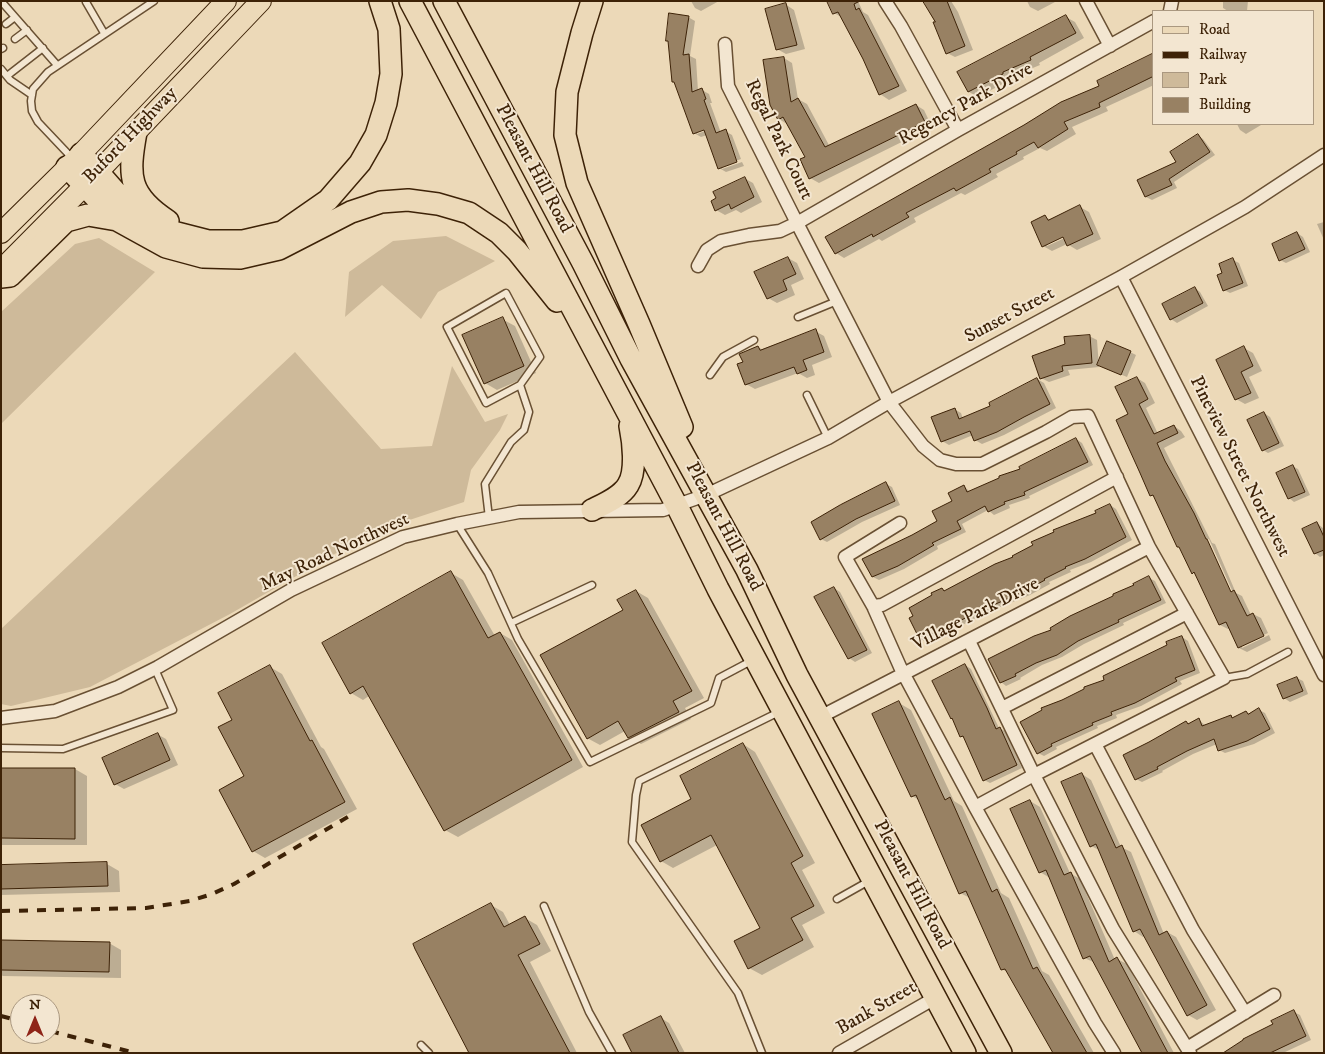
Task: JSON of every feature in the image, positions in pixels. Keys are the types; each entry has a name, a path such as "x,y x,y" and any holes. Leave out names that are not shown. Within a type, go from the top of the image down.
{"highway":[{"path":"74,161 91,179 135,214 165,230 208,241 243,241 282,232 328,200 360,163 376,135 386,103 391,74 389,29 380,1"},
{"name":"Pleasant Hill Road","path":"410,1 676,505 718,589 965,1053"},
{"name":"Pleasant Hill Road","path":"444,1 583,263 631,359 747,570 797,675 1001,1053"},
{"path":"592,1 567,92 565,135 577,183 702,470 706,495"},
{"path":"582,33 599,1"},
{"path":"136,132 132,152 131,174 137,190 152,210 172,224 210,233 240,233 273,225 328,200"},
{"path":"91,179 118,220"},
{"path":"1,277 10,276 66,221 88,215 118,220 166,248 203,257 240,258 279,249 351,212 381,202 408,200 438,204 468,213 499,233 517,251 590,343"},
{"path":"592,510 614,498 628,485 633,467 633,440 628,414"}],"main road":[{"name":"Buford Highway","path":"1,233 74,161 226,1"},
{"name":"Buford Highway","path":"1,270 261,1"}],"street":[{"path":"885,1 901,26 958,130"},
{"path":"1086,1 1110,46"},
{"name":"Regency Park Drive","path":"698,266 707,250 722,241 780,231 797,223 958,130 1152,22"},
{"name":"Regal Park Court","path":"725,44 728,86 797,223"},
{"name":"Sunset Street","path":"706,495 828,438 889,402 1121,277 1245,207 1324,155"},
{"path":"797,223 889,402 923,446 940,460 956,464 982,464 1072,417 1088,416 1150,547 1224,678 1034,774 975,807"},
{"name":"Pineview Street Northwest","path":"1121,277 1323,670"},
{"path":"873,606 882,605 1117,477"},
{"name":"May Road Northwest","path":"1,718 55,711 118,686 155,669 290,590 403,538 456,524 519,512 663,510 706,495"},
{"path":"900,523 846,557 873,606 904,674 975,807 1095,1023 1114,1053"},
{"name":"Village Park Drive","path":"820,717 1150,547"},
{"path":"1002,708 1187,612"},
{"path":"969,641 1113,929 1188,1050 1274,996"},
{"path":"1094,744 1193,930 1245,1013"},
{"name":"Bank Street","path":"839,1053 935,998"}],"lane":[{"path":"87,1 104,33"},
{"path":"74,161 38,122 32,110 33,89 57,65 154,1"},
{"path":"3,6 16,17 57,65"},
{"path":"6,24 16,17"},
{"path":"15,39 27,30"},
{"path":"7,76 43,48"},
{"path":"1,68 10,80 32,95"},
{"path":"506,293 540,356 520,385 486,403 447,327 506,293"},
{"path":"798,317 837,301"},
{"path":"710,375 723,357 754,340"},
{"path":"489,518 485,484 511,442 524,430 529,412 520,385"},
{"path":"807,395 828,438"},
{"path":"456,524 488,573 518,639 590,762 711,703 719,678 755,659"},
{"path":"511,623 592,585"},
{"path":"1224,678 1247,674 1288,652"},
{"path":"1,748 63,749 172,710 155,669"},
{"path":"762,1053 738,993 632,842 639,781 783,710"},
{"path":"837,899 872,879"},
{"path":"544,906 589,1012 612,1053"},
{"path":"421,1045 429,1053"}],"green space":[{"path":"446,236 495,261 438,292 421,319 382,285 345,317 349,272 393,241"},
{"path":"99,238 155,272 1,424 1,312 75,244"},
{"path":"295,352 381,449 432,446 452,366 485,422 508,414 500,430 471,470 464,502 373,532 230,614 90,687 11,706 1,704 1,629"}],"building":[{"path":"827,1 860,1 854,4 856,10 859,8 899,86 879,95 863,59 838,12 833,14"},
{"path":"923,1 947,1 965,46 946,54 933,22 935,22"},
{"path":"786,3 797,45 776,50 765,9"},
{"path":"669,13 689,16 683,55 689,54 692,92 702,88 706,99 704,100 716,133 726,129 737,162 718,169 704,130 693,134 674,82 672,82 668,41 666,41"},
{"path":"1066,15 1076,33 1030,57 1031,60 1003,72 1003,74 968,92 957,72"},
{"path":"1152,54 1152,77 1099,103 1100,107 1064,122 1068,129 1038,148 1034,142 1016,152 1017,154 989,169 991,172 956,191 954,188 906,213 909,217 873,237 872,234 835,254 825,237 1024,125 1061,102 1099,86 1097,81"},
{"path":"784,57 791,102 798,98 825,147 916,104 925,122 809,179 800,159 805,157 783,117 778,120 770,105 763,60"},
{"path":"1198,134 1210,152 1169,179 1172,185 1145,197 1137,180 1176,162 1170,152"},
{"path":"745,177 754,197 731,209 729,204 715,211 711,201 716,198 713,192"},
{"path":"1080,205 1093,234 1067,246 1063,237 1042,247 1031,222 1045,215 1048,220"},
{"path":"1297,232 1305,249 1279,261 1272,244"},
{"path":"788,257 796,274 783,280 787,290 767,299 754,272"},
{"path":"1233,258 1243,283 1223,291 1217,275 1222,273 1219,264"},
{"path":"1195,287 1203,303 1170,320 1162,304"},
{"path":"503,317 524,366 484,384 462,335"},
{"path":"816,329 824,352 803,360 807,370 797,374 794,367 745,385 737,364 743,362 739,354 758,346 760,350"},
{"path":"1090,335 1092,363 1062,366 1063,371 1040,379 1032,356 1065,344 1064,337"},
{"path":"1107,341 1131,351 1121,375 1097,365"},
{"path":"1244,346 1253,366 1241,372 1251,393 1235,400 1216,360"},
{"path":"1137,377 1148,399 1139,404 1154,434 1174,425 1178,433 1157,443 1207,539 1231,592 1234,590 1247,616 1253,613 1264,636 1238,648 1226,622 1219,625 1194,572 1192,574 1179,547 1177,547 1153,495 1150,496 1116,420 1128,414 1115,387"},
{"path":"1037,378 1050,404 997,432 974,441 970,431 941,442 931,417 955,408 959,419 990,406 989,403"},
{"path":"1264,412 1279,443 1262,451 1247,420"},
{"path":"1076,438 1088,462 1024,492 1025,495 1004,502 1005,504 988,512 985,506 957,521 961,529 932,543 934,545 898,566 872,577 862,559 937,521 932,511 952,501 948,493 964,485 967,492 999,478 999,476 1020,469 1019,467"},
{"path":"1293,465 1305,492 1288,499 1276,473"},
{"path":"886,482 895,501 856,519 820,540 811,522"},
{"path":"1110,504 1126,537 1085,559 1065,567 1023,592 920,640 909,618 913,616 909,608 932,595 931,593 942,588 944,591 995,564 1013,557 1033,545 1031,542 1054,532 1053,530 1096,513 1095,511"},
{"path":"1317,522 1324,537 1324,550 1314,554 1302,529"},
{"path":"451,571 488,638 500,632 572,760 444,831 363,686 350,694 322,643"},
{"path":"1149,576 1161,600 1118,620 1119,622 1078,641 1057,655 1036,663 1015,674 1016,676 1000,683 988,659 1034,636 1051,630 1050,628 1070,616 1113,596 1113,594"},
{"path":"834,587 867,650 848,659 814,597"},
{"path":"636,590 692,691 673,701 679,712 628,738 618,721 587,739 540,655 623,610 617,600"},
{"path":"1182,636 1195,670 1175,678 1177,681 1135,703 1111,712 1112,715 1051,744 1052,746 1037,754 1020,722 1042,710 1041,708 1062,700 1084,689 1084,687 1104,680 1103,676 1167,645 1166,642"},
{"path":"965,664 996,729 1000,727 1017,765 983,781 963,736 960,737 932,681"},
{"path":"270,665 345,802 252,852 219,790 244,776 218,727 232,720 218,693"},
{"path":"1297,677 1303,691 1283,699 1277,685"},
{"path":"899,701 945,800 950,797 992,892 997,889 1033,969 1037,967 1087,1053 1053,1053 1005,969 1001,970 966,891 959,894 916,795 911,797 872,714"},
{"path":"1259,708 1270,729 1247,741 1218,751 1214,739 1187,751 1157,767 1158,769 1135,780 1123,755 1186,721 1188,724 1199,718 1202,726 1231,715 1232,718 1246,711 1248,714"},
{"path":"158,733 170,760 114,785 102,758"},
{"path":"743,743 803,856 791,863 814,906 791,918 803,940 748,969 734,941 760,928 711,835 660,862 641,825 691,799 680,776"},
{"path":"1,768 75,768 75,839 1,838"},
{"path":"1082,773 1116,848 1122,845 1159,935 1167,931 1207,1005 1187,1016 1140,929 1133,932 1096,844 1090,847 1061,782"},
{"path":"1030,800 1064,875 1071,872 1109,962 1117,957 1168,1053 1142,1053 1090,956 1083,959 1046,870 1039,873 1010,809"},
{"path":"107,862 108,886 1,889 1,865"},
{"path":"491,903 504,927 525,916 540,944 518,955 570,1053 469,1053 413,944"},
{"path":"1,940 110,942 109,972 1,970"},
{"path":"1294,1010 1306,1036 1270,1053 1223,1053 1243,1039 1273,1024 1271,1021"},
{"path":"661,1016 679,1053 632,1053 623,1035"}],"railway":[{"path":"1,911 146,908 190,901 234,884 351,815"},
{"path":"1,1016 10,1018"},
{"path":"60,1034 135,1053"}]}
